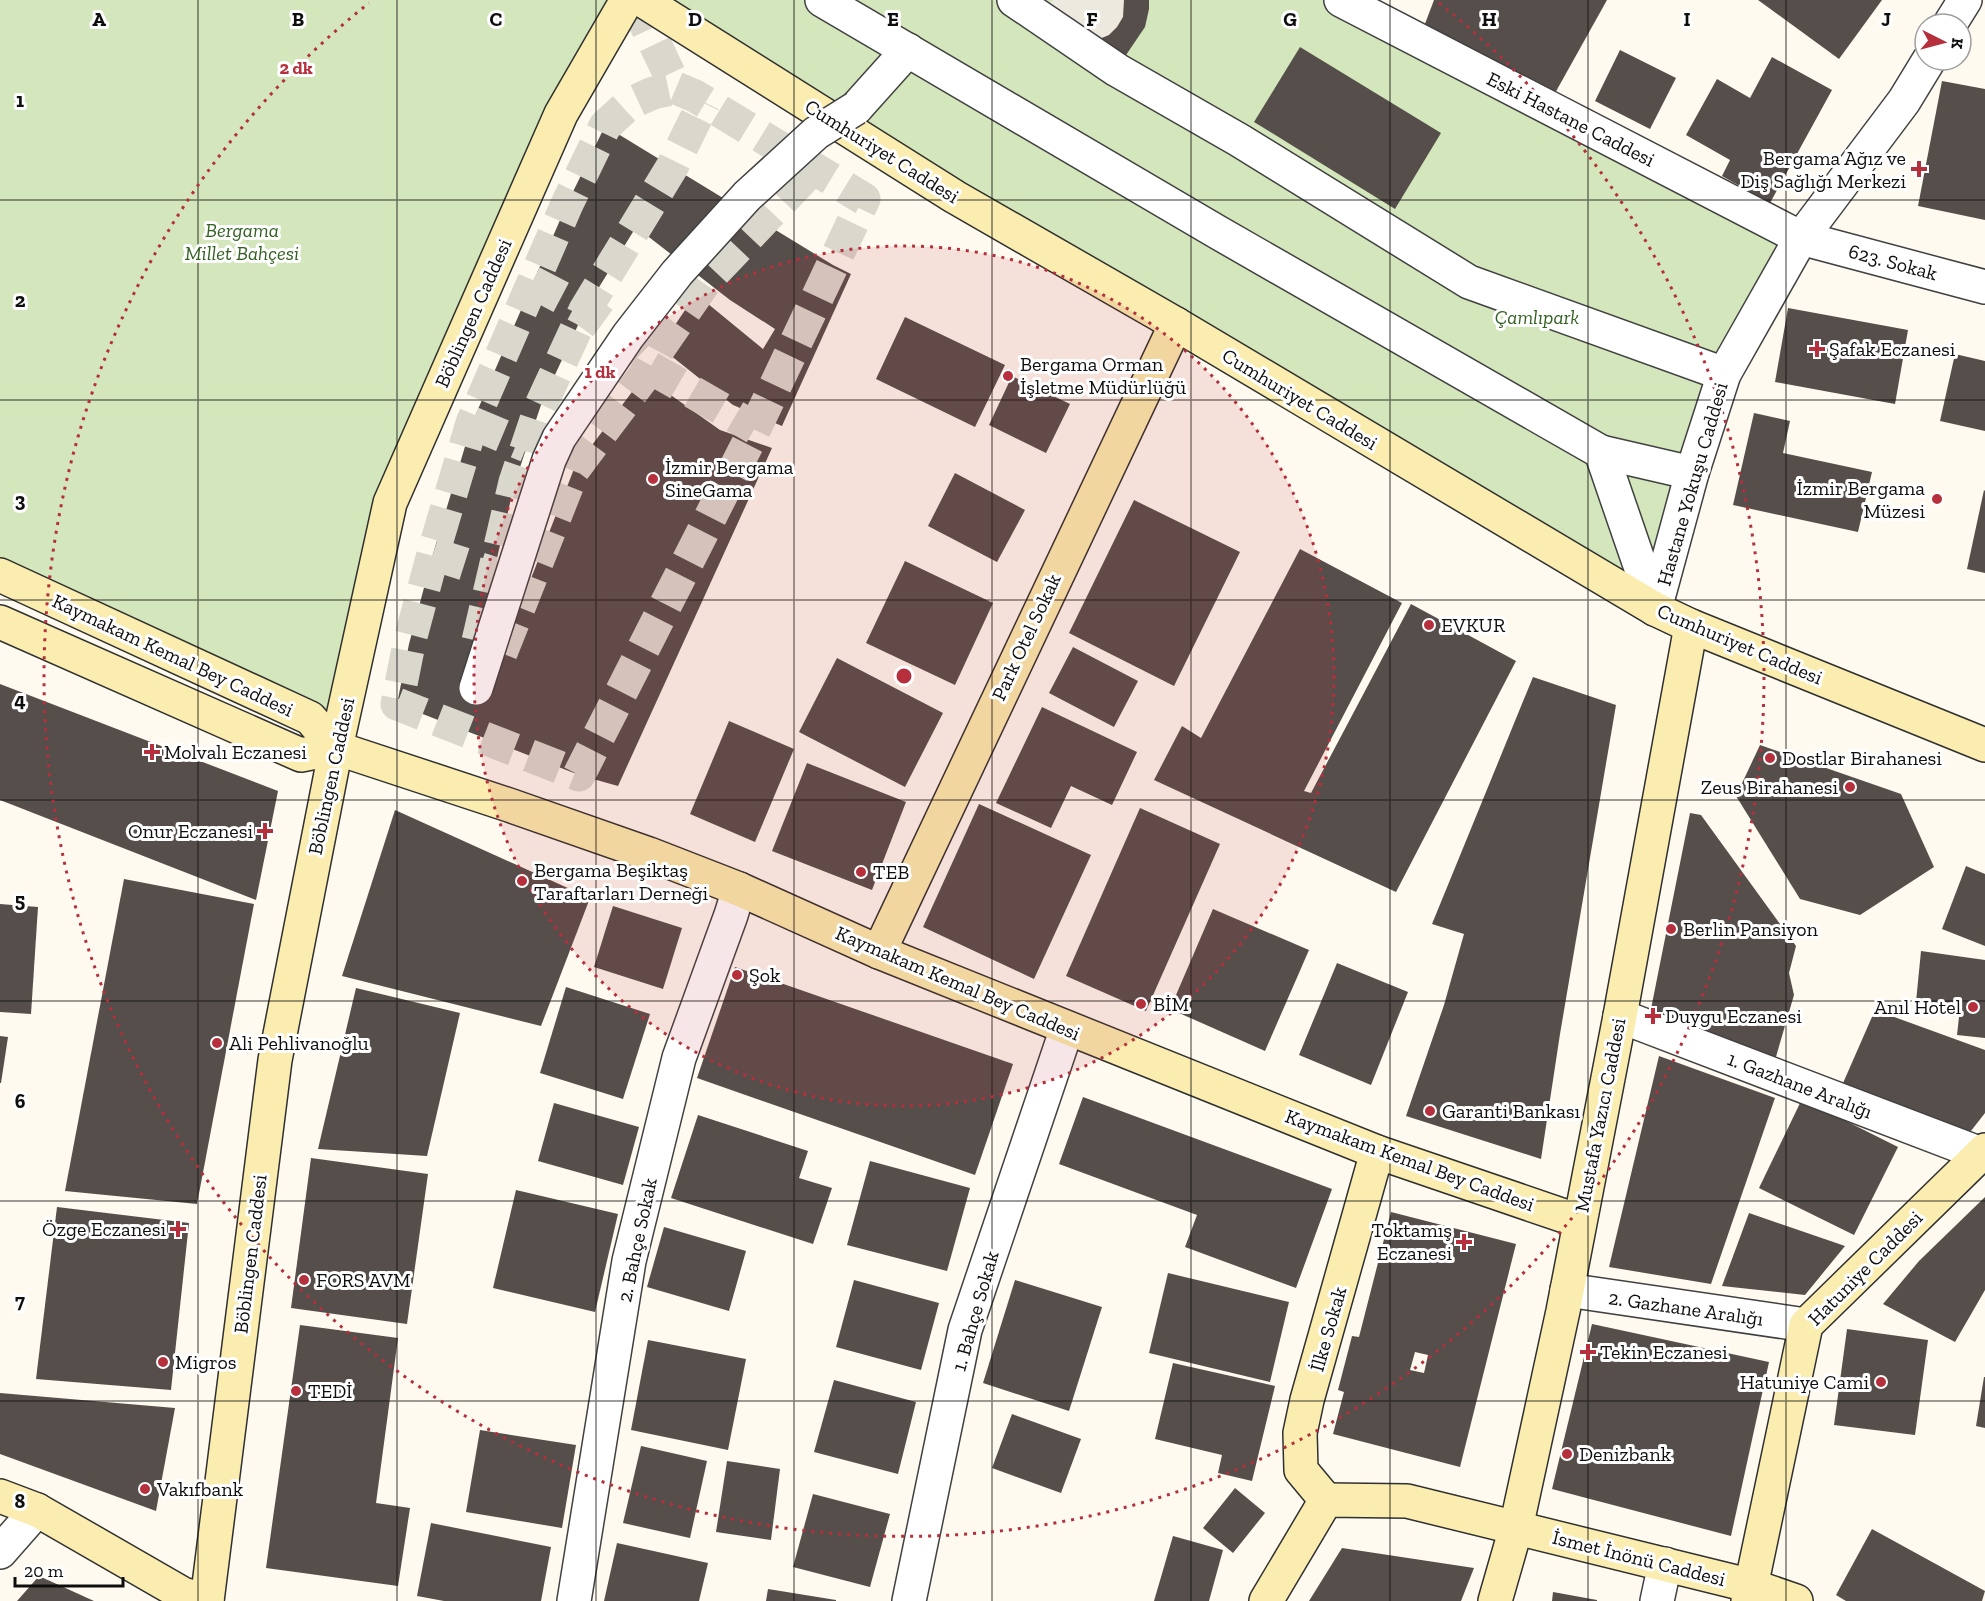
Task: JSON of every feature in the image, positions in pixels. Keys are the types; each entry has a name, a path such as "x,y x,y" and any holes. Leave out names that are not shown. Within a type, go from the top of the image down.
{"main road":[{"name":"Böblingen Caddesi","path":"207,1601 275,1060 336,748 390,503 561,114 627,0"},
{"name":"Cumhuriyet Caddesi","path":"642,0 956,197 1176,324 1655,609 1691,626 1985,745"},
{"name":"Park Otel Sokak","path":"879,952 1176,324"},
{"name":"Kaymakam Kemal Bey Caddesi","path":"0,575 310,718 336,748"},
{"name":"Kaymakam Kemal Bey Caddesi","path":"0,622 301,755 336,748 519,808 739,889 879,952 1377,1152 1579,1221"},
{"name":"Mustafa Yazıcı Caddesi","path":"1495,1601 1516,1528 1567,1290 1620,1016 1691,626"},
{"name":"İlke Sokak","path":"1326,1500 1301,1470 1300,1432 1377,1152"},
{"name":"Hatuniye Caddesi","path":"1750,1594 1806,1325 1984,1153"},
{"path":"0,1496 37,1510 183,1594 207,1601"},
{"path":"1266,1601 1326,1500"},
{"name":"İsmet İnönü Caddesi","path":"1326,1500 1407,1501 1665,1564 1750,1594 1796,1601"}],"street":[{"path":"822,0 903,56 1219,233 1601,452 1692,473"},
{"path":"1014,0 1116,70 1239,140 1469,282 1724,374"},
{"name":"Eski Hastane Caddesi","path":"1341,0 1801,238"},
{"path":"476,688 549,460 559,438 628,336 677,273 747,196 816,133 856,108 903,56"},
{"name":"Hastane Yokuşu Caddesi","path":"1655,609 1692,473 1724,374 1801,238 1904,101 1922,72"},
{"name":"623. Sokak","path":"1801,238 1985,287"},
{"path":"1469,282 1599,307"},
{"path":"1601,452 1655,609"},
{"name":"2. Bahçe Sokak","path":"574,1601 629,1261 679,1058 739,889"},
{"name":"1. Gazhane Aralığı","path":"1620,1016 1984,1153"},
{"name":"1. Bahçe Sokak","path":"909,1601 965,1330 1067,1028"},
{"name":"2. Gazhane Aralığı","path":"1567,1290 1806,1325"},
{"path":"0,1552 37,1510"},
{"path":"1657,1601 1665,1564"}],"green space":[{"name":"Bergama Millet Bahçesi","path":"0,0 627,0 390,503 336,748 0,575"},
{"name":"Çamlıpark","path":"642,0 1341,0 1801,238 1724,374 1655,609"}],"shaded area":[{"path":"1021,0 1045,0 1050,3 1053,0 1124,0 1123,17 1109,35 1098,40"}],"building":[{"path":"1124,0 1149,0 1149,9 1145,27 1124,58 1097,40 1109,35 1117,27 1123,17"},
{"path":"1434,0 1607,0 1554,95 1423,29"},
{"path":"1758,0 1882,0 1839,59"},
{"path":"1300,47 1441,133 1395,209 1254,122"},
{"path":"1620,50 1676,78 1650,129 1595,101"},
{"path":"1772,57 1832,90 1770,203 1722,176 1730,160 1686,135 1717,79 1750,98"},
{"name":"Bergama Ağız ve Diş Sağlığı Merkezi","path":"1942,81 1985,89 1985,220 1918,206"},
{"path":"605,126 851,274 782,426 733,405 660,347 696,294 763,349 775,329 730,300 636,227 585,310 541,405 515,482 467,685 486,693 574,469 644,376 720,430 772,448 618,786 579,775 397,704 409,644 433,554 472,423 567,204"},
{"path":"1788,308 1908,330 1895,404 1775,382"},
{"name":"Bergama Orman İşletme Müdürlüğü","path":"905,317 1005,365 975,427 876,379"},
{"name":"İzmir Bergama Müzesi","path":"1955,354 1985,361 1985,431 1940,421"},
{"path":"1012,376 1070,404 1046,453 989,425"},
{"path":"1754,413 1790,421 1783,453 1872,472 1858,532 1733,505"},
{"path":"955,473 1025,510 997,562 928,526"},
{"name":"İzmir Bergama Müzesi","path":"1985,491 1985,573 1967,569"},
{"path":"1134,500 1240,552 1174,686 1069,633"},
{"path":"1300,549 1402,603 1304,791 1311,793 1411,604 1516,661 1396,892 1154,780 1182,726 1201,738"},
{"path":"905,561 993,603 955,685 866,643"},
{"path":"1073,647 1138,681 1114,727 1049,693"},
{"path":"837,658 943,713 905,787 799,732"},
{"path":"1533,677 1616,705 1541,1159 1406,1116 1444,1005 1464,934 1432,924"},
{"path":"0,684 278,791 256,900 0,800"},
{"path":"1042,707 1137,752 1112,805 1071,786 1051,828 996,803"},
{"path":"729,721 794,749 755,842 690,814"},
{"path":"1760,745 1901,794 1934,867 1860,915 1800,899 1736,796"},
{"path":"807,763 906,802 872,890 772,851"},
{"path":"979,804 1091,855 1034,979 923,927"},
{"path":"1140,808 1220,844 1146,1011 1066,976"},
{"path":"395,810 590,898 541,1026 342,976"},
{"path":"1690,813 1701,815 1796,946 1789,973 1794,995 1773,1067 1649,1019"},
{"path":"1966,866 1985,874 1985,946 1942,929"},
{"path":"124,879 254,904 197,1204 65,1191"},
{"path":"0,904 38,907 31,1014 0,1012"},
{"path":"613,906 682,928 663,989 594,967"},
{"path":"1213,909 1309,950 1265,1051 1170,1009"},
{"path":"1921,951 1985,960 1985,1038 1957,1035 1959,1017 1915,1012"},
{"path":"1337,963 1408,992 1371,1085 1299,1055"},
{"path":"735,967 1013,1064 975,1175 697,1078"},
{"path":"566,987 650,1014 623,1099 540,1073"},
{"path":"356,988 460,1013 427,1156 318,1149"},
{"path":"1875,1010 1985,1050 1985,1113 1967,1136 1840,1090"},
{"path":"0,1036 8,1037 1,1083 0,1083"},
{"path":"1659,1056 1775,1098 1711,1284 1609,1267"},
{"path":"1083,1097 1332,1189 1296,1288 1185,1247 1197,1215 1059,1164"},
{"path":"1802,1099 1898,1147 1854,1235 1759,1188"},
{"path":"554,1103 639,1127 623,1185 538,1161"},
{"path":"698,1115 808,1151 799,1178 832,1188 813,1244 671,1198"},
{"path":"311,1158 428,1174 407,1324 291,1308"},
{"path":"870,1161 970,1188 947,1271 847,1245"},
{"path":"516,1190 618,1214 595,1312 493,1288"},
{"path":"1985,1197 1985,1290 1955,1342 1883,1304 1919,1261"},
{"path":"57,1207 189,1223 171,1390 36,1379"},
{"path":"1391,1212 1516,1244 1460,1467 1333,1434 1344,1392 1338,1390 1352,1336 1359,1337","holes":["1415,1352 1428,1355 1424,1373 1410,1370"]},
{"path":"1749,1213 1845,1246 1805,1295 1722,1286"},
{"path":"664,1227 746,1251 729,1311 647,1287"},
{"path":"1168,1273 1289,1302 1270,1382 1149,1353"},
{"path":"854,1280 939,1303 921,1370 836,1347"},
{"path":"1015,1280 1102,1307 1069,1411 983,1383"},
{"path":"1592,1324 1769,1362 1731,1536 1552,1489"},
{"path":"300,1325 398,1338 376,1503 410,1508 398,1586 266,1568"},
{"name":"Hatuniye Cami","path":"1847,1329 1928,1340 1915,1435 1834,1425"},
{"path":"648,1340 746,1359 728,1450 631,1430"},
{"path":"1173,1363 1275,1386 1252,1481 1218,1473 1222,1455 1155,1439"},
{"path":"1985,1377 1985,1428 1976,1426"},
{"path":"834,1380 916,1402 898,1474 814,1452"},
{"path":"0,1393 175,1408 156,1511 0,1454"},
{"path":"1012,1414 1081,1439 1061,1493 992,1468"},
{"path":"480,1430 576,1445 562,1528 466,1512"},
{"path":"641,1446 707,1461 690,1538 623,1523"},
{"path":"727,1461 780,1469 771,1540 716,1532"},
{"path":"1235,1488 1265,1513 1233,1553 1203,1528"},
{"path":"813,1494 890,1514 870,1587 793,1567"},
{"path":"431,1523 551,1547 541,1601 444,1601 417,1596"},
{"path":"1872,1529 1985,1591 1982,1601 1846,1601 1836,1595"},
{"path":"1173,1536 1223,1550 1209,1601 1154,1601"},
{"path":"617,1543 708,1563 699,1601 604,1601"},
{"path":"1342,1548 1474,1568 1461,1601 1309,1601"},
{"path":"39,1576 94,1601 17,1601"},
{"path":"768,1589 836,1600 836,1601 766,1601"},
{"path":"1553,1592 1597,1600 1597,1601 1552,1601"}],"tunnel":[{"path":"634,0 676,88"},
{"path":"676,88 695,96 864,199 749,441 579,775 397,704 409,644 433,554 472,423 567,204 605,126 629,104 653,93 676,88"},
{"path":"478,641 515,482 541,405 585,310 672,167 704,102"},
{"path":"501,653 574,469 644,376 660,347 705,282 813,168"},
{"path":"532,282 585,310 607,326 649,367 755,428"},
{"path":"472,423 527,446"},
{"path":"433,554 493,573"}],"place":[{"name":"Bergama Ağız ve Diş Sağlığı Merkezi","path":"1919,169"},
{"name":"Şafak Eczanesi","path":"1817,349"},
{"name":"Bergama Orman İşletme Müdürlüğü","path":"1008,376"},
{"name":"İzmir Bergama SineGama","path":"653,479"},
{"name":"İzmir Bergama Müzesi","path":"1937,499"},
{"name":"EVKUR","path":"1429,625"},
{"name":"Molvalı Eczanesi","path":"152,752"},
{"name":"Dostlar Birahanesi","path":"1770,758"},
{"name":"Zeus Birahanesi","path":"1850,787"},
{"name":"Onur Eczanesi","path":"265,831"},
{"name":"TEB","path":"861,872"},
{"name":"Bergama Beşiktaş Taraftarları Derneği","path":"522,881"},
{"name":"Berlin Pansiyon","path":"1671,929"},
{"name":"Şok","path":"737,975"},
{"name":"BİM","path":"1141,1004"},
{"name":"Anıl Hotel","path":"1973,1007"},
{"name":"Duygu Eczanesi","path":"1653,1016"},
{"name":"Ali Pehlivanoğlu","path":"217,1043"},
{"name":"Garanti Bankası","path":"1430,1111"},
{"name":"Özge Eczanesi","path":"178,1229"},
{"name":"Toktamış Eczanesi","path":"1464,1242"},
{"name":"FORS AVM","path":"304,1280"},
{"name":"Tekin Eczanesi","path":"1588,1352"},
{"name":"Migros","path":"163,1362"},
{"name":"Hatuniye Cami","path":"1881,1382"},
{"name":"TEDİ","path":"296,1391"},
{"name":"Denizbank","path":"1567,1454"},
{"name":"Vakıfbank","path":"145,1489"}]}
